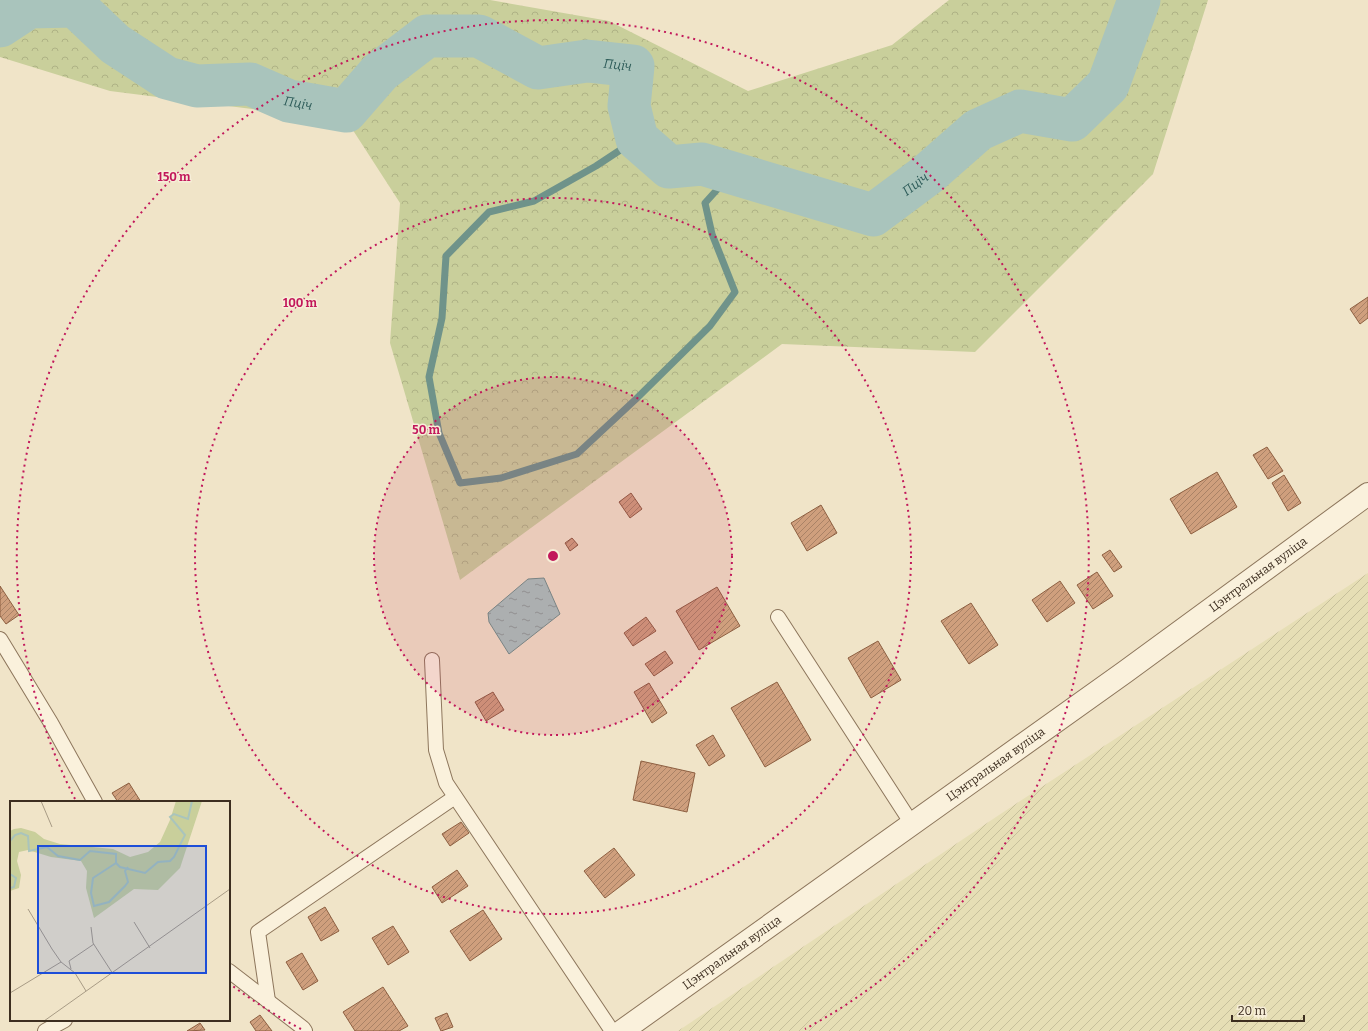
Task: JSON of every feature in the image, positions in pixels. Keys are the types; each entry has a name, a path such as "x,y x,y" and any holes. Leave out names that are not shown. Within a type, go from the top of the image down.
{"street":[{"name":"Цэнтральная вуліца","path":"622,1031 1125,672 1368,494"}],"lane":[{"path":"778,618 912,824"},
{"path":"0,639 51,723 94,801"},
{"path":"432,660 436,750 446,783 612,1031"},
{"path":"268,1001 258,932 455,797"},
{"path":"230,972 305,1031"},
{"path":"45,1031 63,1021"}],"shaded area":[{"path":"1368,573 1368,1031 678,1031 999,815"}],"green space":[{"path":"0,0 490,0 609,21 748,91 892,45 949,0 1208,0 1153,174 975,352 782,344 460,580 390,343 400,203 347,121 110,91 0,57"}],"water":[{"path":"544,578 560,614 509,654 489,622 488,613 528,579"}],"building":[{"path":"1368,297 1368,318 1360,324 1350,309"},
{"path":"1267,447 1283,471 1268,479 1253,455"},
{"path":"1217,472 1237,507 1191,534 1170,499"},
{"path":"1284,475 1301,503 1288,511 1272,483"},
{"path":"631,493 642,509 630,518 619,502"},
{"path":"821,505 837,533 807,551 791,523"},
{"path":"572,538 578,545 570,551 565,543"},
{"path":"1110,550 1122,567 1114,572 1102,555"},
{"path":"1097,572 1113,596 1093,609 1077,585"},
{"path":"1060,581 1075,603 1047,622 1032,600"},
{"path":"0,586 19,615 6,624 0,616"},
{"path":"717,587 740,626 699,650 676,611"},
{"path":"971,603 998,645 969,664 941,621"},
{"path":"646,617 656,631 633,646 624,633"},
{"path":"878,641 901,680 871,698 848,658"},
{"path":"665,651 673,663 654,676 645,664"},
{"path":"777,682 811,740 765,767 731,708"},
{"path":"649,683 667,713 652,723 634,692"},
{"path":"493,692 504,710 486,721 475,702"},
{"path":"713,735 725,756 709,766 696,745"},
{"path":"641,761 695,773 687,812 633,800"},
{"path":"129,783 140,801 117,801 112,793"},
{"path":"461,822 469,833 450,846 442,834"},
{"path":"614,848 635,875 605,898 584,871"},
{"path":"457,870 468,886 442,903 432,887"},
{"path":"325,907 339,931 321,941 308,917"},
{"path":"483,910 502,939 470,961 450,931"},
{"path":"393,926 409,952 388,965 372,938"},
{"path":"302,953 318,981 303,990 286,962"},
{"path":"383,987 408,1026 399,1031 355,1031 343,1012"},
{"path":"447,1013 453,1027 441,1031 435,1018"},
{"path":"260,1015 272,1031 256,1031 250,1022"},
{"path":"200,1023 205,1030 187,1031"}],"waterway":[{"name":"Пціч","path":"0,26 29,7 75,6 115,44 167,78 197,86 250,84 289,101 346,111 380,72 427,36 479,36 538,68 587,61 633,66 629,106 637,139 669,167 702,164 873,215 928,174 978,130 1020,111 1072,120 1108,85 1139,0"},
{"path":"637,139 596,166 534,201 489,212 446,256 442,318 429,377 439,433 460,483 501,478 577,454 636,399 710,326 735,292 712,234 705,203 732,173"}]}
